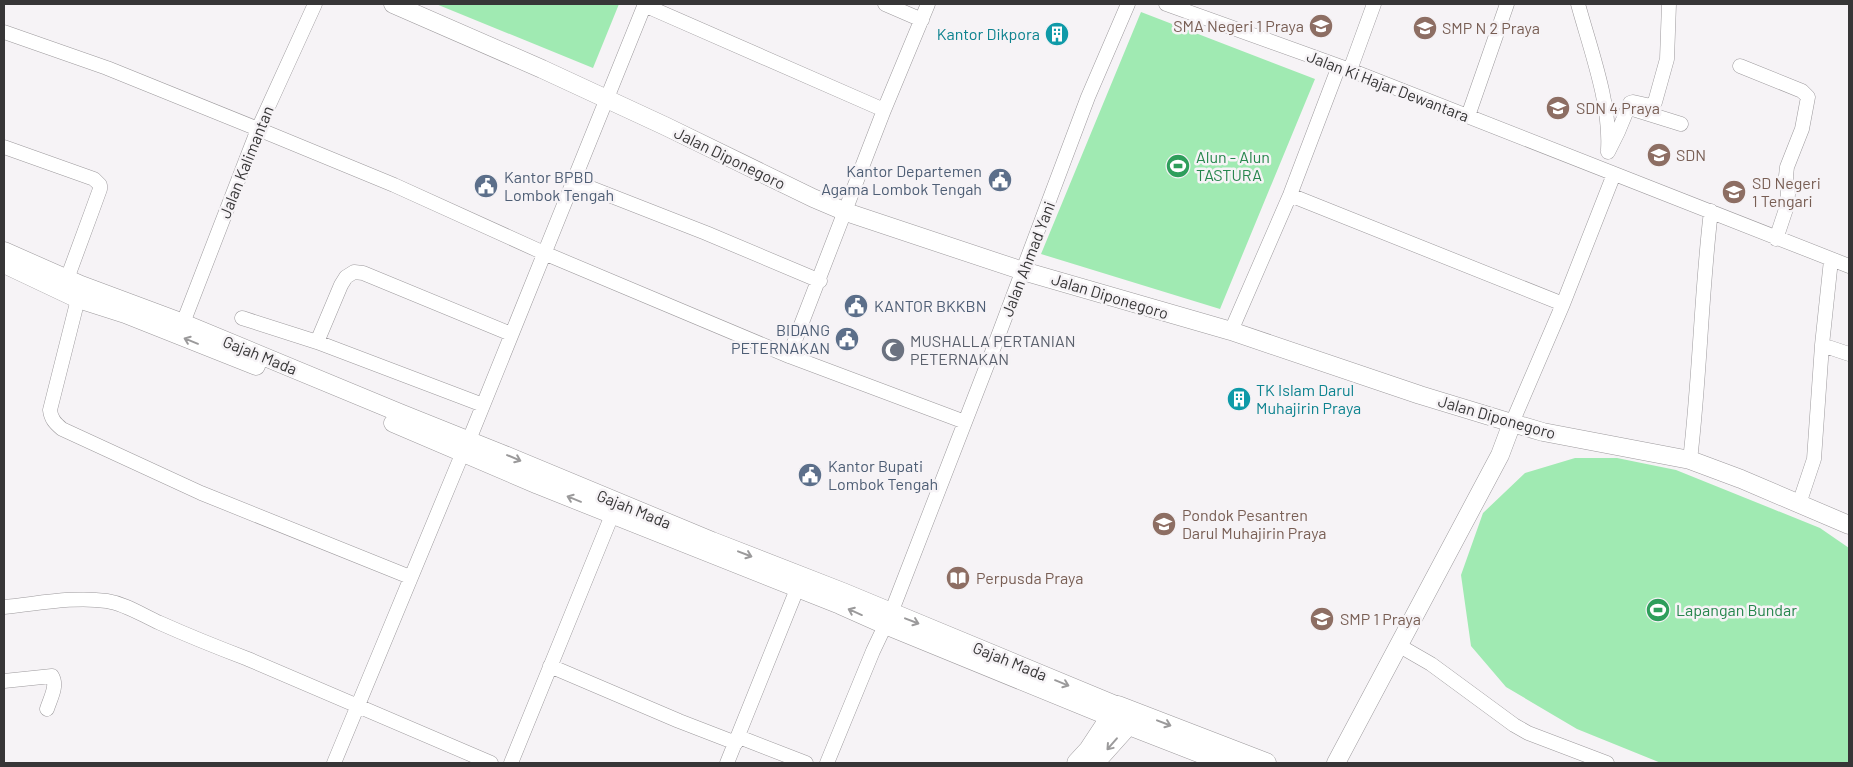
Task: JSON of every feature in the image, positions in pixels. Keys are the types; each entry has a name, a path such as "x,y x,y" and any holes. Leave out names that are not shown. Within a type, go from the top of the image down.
{"highway":[{"path":"1077,763 1124,715"},
{"path":"1094,763 1124,715"},
{"name":"Gajah Mada","path":"1124,715 1227,763"},
{"name":"Gajah Mada","path":"1124,715 1266,763"}],"main road":[{"name":"Jalan Diponegoro","path":"394,4 542,69 665,126 804,194 846,212 1023,271 1231,331 1512,424 1543,432 1690,460 1741,479 1849,525"},
{"name":"Gajah Mada","path":"4,252 134,318 289,374 709,546 796,589 840,605 888,619 1124,715"},
{"name":"Gajah Mada","path":"4,264 183,323 289,374"},
{"path":"1336,763 1500,455 1512,424"},
{"name":"Gajah Mada","path":"466,446 612,515 843,592 888,619"}],"street":[{"name":"Jalan Kalimantan","path":"183,323 258,128 315,4"},
{"path":"334,763 410,577 483,406 644,4 884,110"},
{"path":"884,4 922,20"},
{"path":"790,356 820,282 884,110 928,4"},
{"name":"Jalan Ahmad Yani","path":"827,763 888,619 1023,271 1088,97 1128,4"},
{"name":"Jalan Ki Hajar Dewantara","path":"1166,4 1344,68 1776,239 1849,266"},
{"path":"1231,331 1344,68 1374,4"},
{"path":"1468,116 1507,4"},
{"path":"1512,424 1563,304 1610,172 1603,98 1598,71 1578,4"},
{"path":"1608,152 1632,102 1652,106 1655,101 1667,58 1669,4"},
{"path":"4,32 107,68 258,128 394,185 544,253 790,356 965,422"},
{"path":"1740,66 1802,92 1808,97 1802,129 1787,167 1787,206 1776,239"},
{"path":"1628,107 1680,124"},
{"path":"4,147 94,179 100,185 75,288 50,410 51,417 56,424 62,429 202,493 410,577"},
{"path":"573,180 706,233 820,282"},
{"path":"1290,195 1563,304"},
{"path":"1690,460 1696,412 1706,252 1711,212"},
{"path":"1799,504 1814,459 1822,346 1831,260"},
{"path":"317,342 341,285 346,277 354,272 363,273 511,334"},
{"path":"242,318 317,342 483,406"},
{"path":"1822,346 1849,354"},
{"path":"511,763 612,515"},
{"path":"727,763 738,740 796,589"},
{"path":"4,607 71,600 107,601 128,607 166,626 358,706 472,760 491,763"},
{"path":"1398,645 1431,664 1514,725 1528,733 1607,763"},
{"path":"550,666 679,721 806,763"},
{"path":"4,681 52,676 54,687 47,709"}],"green space":[{"path":"436,4 619,4 593,68"},
{"name":"Alun - Alun TASTURA","path":"1141,12 1315,79 1220,309 1041,254"},
{"name":"Lapangan Bundar","path":"1575,458 1617,458 1676,470 1820,528 1849,548 1849,763 1661,763 1577,729 1506,687 1471,646 1461,575 1483,513 1525,473"}],"place":[{"name":"SMA Negeri 1 Praya","path":"1321,26"},
{"name":"SMP N 2 Praya","path":"1425,28"},
{"name":"Kantor Dikpora","path":"1057,34"},
{"name":"SDN 4 Praya","path":"1558,108"},
{"name":"SDN","path":"1659,155"},
{"name":"Alun - Alun TASTURA","path":"1178,166"},
{"name":"Kantor Departemen Agama Lombok Tengah","path":"1000,180"},
{"name":"Kantor BPBD Lombok Tengah","path":"486,186"},
{"name":"SD Negeri 1 Tengari","path":"1734,192"},
{"name":"KANTOR BKKBN","path":"856,306"},
{"name":"BIDANG PETERNAKAN","path":"847,339"},
{"name":"MUSHALLA PERTANIAN PETERNAKAN","path":"893,350"},
{"name":"TK Islam Darul Muhajirin Praya","path":"1239,399"},
{"name":"Kantor Bupati Lombok Tengah","path":"810,475"},
{"name":"Pondok Pesantren Darul Muhajirin Praya","path":"1164,524"},
{"name":"Perpusda Praya","path":"958,578"},
{"name":"Lapangan Bundar","path":"1658,610"},
{"name":"SMP 1 Praya","path":"1322,619"}]}
